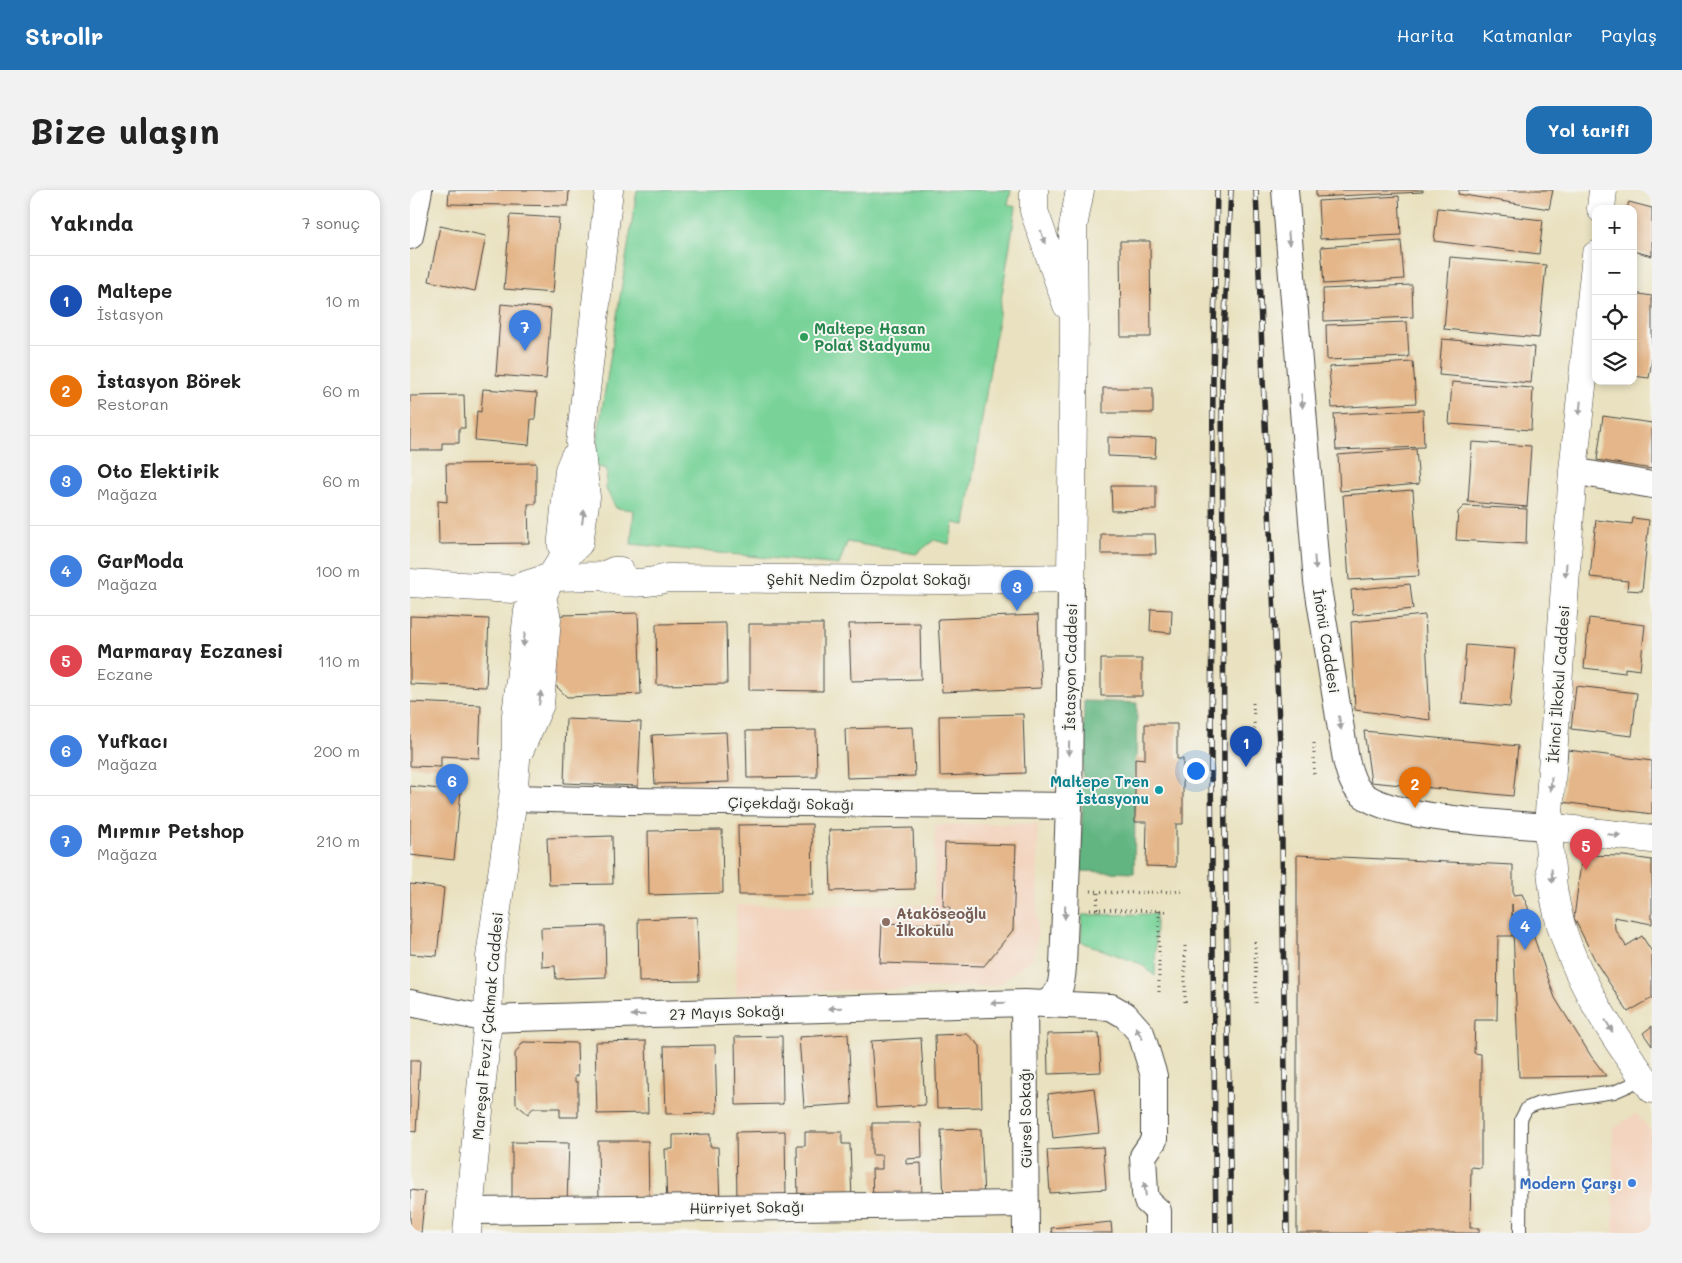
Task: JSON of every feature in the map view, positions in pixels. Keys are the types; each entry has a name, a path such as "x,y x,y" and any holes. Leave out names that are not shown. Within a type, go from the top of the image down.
{"main road":[{"path":"552,577 580,543 586,497 580,443 609,190"},
{"path":"1034,190 1034,211 1074,324"},
{"name":"İstasyon Caddesi","path":"1072,578 1073,228 1080,190"},
{"path":"1601,205 1603,190"},
{"name":"İkinci İlkokul Caddesi","path":"1592,293 1573,471 1548,827 1552,887 1558,916 1568,946 1591,995 1629,1058 1647,1082"},
{"name":"Şehit Nedim Özpolat Sokağı","path":"410,583 512,589 552,577 603,576 614,571 656,573 666,578 946,580 1072,578"},
{"name":"Mareşal Fevzi Çakmak Caddesi","path":"468,1222 488,1019 490,957 513,798 516,760 540,704 552,577"},
{"name":"İnönü Caddesi","path":"1548,827 1652,839"}],"street":[{"path":"410,236 419,190"},
{"name":"İnönü Caddesi","path":"1285,190 1317,582 1346,760 1351,778 1359,791 1369,799 1397,810 1438,817 1548,827"},
{"path":"1573,471 1652,485"},
{"name":"İstasyon Caddesi","path":"1035,1003 1054,998 1059,991 1062,980 1069,806 1072,578"},
{"name":"Çiçekdağı Sokağı","path":"513,798 1069,806"},
{"name":"27 Mayıs Sokağı","path":"410,1003 488,1019 1035,1003 1111,1007 1125,1015 1141,1033 1154,1076 1154,1140 1143,1156 1144,1193 1147,1201 1158,1211 1158,1233"},
{"name":"Gürsel Sokağı","path":"1026,1233 1035,1003"},
{"name":"Hürriyet Sokağı","path":"468,1222 1026,1204"}],"lane":[{"path":"1520,1233 1521,1119 1527,1108 1539,1103 1614,1092 1630,1085 1647,1082"}],"path":[{"path":"1253,702 1256,753"},
{"path":"1066,890 1125,893 1185,891"},
{"path":"1097,909 1098,891"},
{"path":"1088,909 1167,911"},
{"path":"1159,911 1159,992"},
{"path":"1185,1002 1186,942"},
{"path":"1255,942 1256,1003"}],"shaded area":[{"name":"Ataköseoğlu İlkokulu","path":"1038,823 1037,939 1033,958 996,986 736,994 736,905 934,905 935,825"},
{"name":"Modern Çarşı","path":"1636,1113 1652,1133 1652,1233 1613,1233 1613,1129"}],"green space":[{"name":"Maltepe Hasan Polat Stadyumu","path":"637,190 1011,190 1008,205 1016,207 965,525 954,523 949,544 934,540 916,554 847,542 839,565 631,544 634,510 616,508 606,489 607,469 593,466"},
{"path":"1084,701 1137,703 1134,873 1081,871"},
{"path":"1156,914 1155,976 1141,964 1081,942 1082,915"}],"building":[{"path":"449,190 569,190 568,206 448,204"},
{"path":"1316,190 1423,190 1423,192 1316,197"},
{"path":"1459,190 1553,190 1549,209 1458,194"},
{"path":"1399,196 1401,235 1320,239 1318,201"},
{"path":"1629,202 1652,208 1652,256 1637,252 1637,205 1628,205"},
{"path":"1438,208 1543,220 1539,254 1434,241"},
{"path":"510,215 559,218 553,293 504,289"},
{"path":"440,226 486,236 475,291 429,281"},
{"path":"1120,241 1150,241 1151,337 1121,337"},
{"path":"1401,241 1404,279 1324,284 1321,247"},
{"path":"1450,257 1546,265 1539,338 1444,329"},
{"path":"1412,285 1413,317 1324,321 1323,289"},
{"path":"1637,294 1652,296 1652,359 1649,378 1637,376"},
{"path":"501,304 551,309 546,379 496,375"},
{"path":"1407,322 1409,357 1327,360 1326,325"},
{"path":"1442,339 1534,347 1531,383 1439,375"},
{"path":"1413,362 1416,403 1332,408 1329,367"},
{"path":"1452,382 1533,388 1531,430 1449,424"},
{"path":"1103,388 1153,388 1153,413 1103,413"},
{"path":"483,389 537,393 535,419 531,419 529,445 475,440 477,411 481,412"},
{"path":"464,395 465,428 459,428 459,443 442,443 442,450 410,450 410,396"},
{"path":"1423,410 1424,447 1336,450 1334,414"},
{"path":"1603,416 1652,423 1652,469 1597,460"},
{"path":"1108,437 1156,439 1155,458 1108,456"},
{"path":"1472,442 1531,446 1527,507 1468,502"},
{"path":"1416,449 1419,484 1340,491 1338,455"},
{"path":"536,463 536,504 528,504 529,543 439,544 438,501 447,502 446,464"},
{"path":"1111,486 1156,486 1156,510 1112,511"},
{"path":"1413,490 1419,576 1349,580 1343,495"},
{"path":"1464,506 1527,509 1526,544 1456,540 1458,512"},
{"path":"1633,518 1649,520 1642,591 1627,590 1628,581 1590,577 1596,520 1632,524"},
{"path":"1101,534 1155,534 1156,554 1101,554"},
{"path":"1410,584 1413,609 1353,615 1351,590"},
{"path":"1151,609 1172,610 1171,633 1150,631"},
{"path":"638,613 641,694 567,697 552,682 555,622 562,615"},
{"path":"1038,615 1041,688 942,692 938,619"},
{"path":"1425,615 1430,720 1355,710 1351,622"},
{"path":"410,616 489,619 486,687 410,684"},
{"path":"1589,618 1645,625 1640,670 1625,668 1625,673 1584,668"},
{"path":"726,623 727,684 657,685 656,624"},
{"path":"920,623 921,679 851,681 849,624"},
{"path":"749,624 823,624 823,691 749,690"},
{"path":"1466,645 1515,649 1510,707 1462,703"},
{"path":"1101,659 1142,659 1142,696 1101,696"},
{"path":"1576,686 1637,693 1632,736 1571,729"},
{"path":"410,702 481,705 479,758 441,756 441,767 410,766"},
{"path":"1023,714 1025,773 940,776 939,716"},
{"path":"566,719 641,722 638,786 564,783"},
{"name":"Maltepe Tren İstasyonu","path":"1145,724 1177,724 1177,759 1183,759 1183,824 1176,824 1176,867 1146,866 1147,822 1135,822 1135,758 1145,759"},
{"path":"913,727 915,776 847,778 845,729"},
{"path":"816,730 817,777 747,778 746,731"},
{"path":"1364,731 1518,746 1513,796 1371,782"},
{"path":"726,732 729,782 655,784 652,735"},
{"path":"1568,750 1652,761 1652,814 1562,802"},
{"path":"410,786 461,791 454,860 410,855"},
{"path":"812,824 813,895 739,895 738,825"},
{"path":"913,828 915,889 831,891 829,830"},
{"path":"722,830 723,893 649,895 648,831"},
{"path":"612,836 613,884 549,885 547,838"},
{"path":"945,843 1016,845 1013,930 984,966 880,963 882,923 949,925 950,907 943,906"},
{"path":"1297,855 1513,865 1513,895 1522,894 1528,907 1531,929 1555,998 1591,1056 1606,1076 1519,1077 1512,904 1512,936 1498,936 1497,1020 1475,1020 1474,1053 1481,1054 1481,1168 1471,1167 1470,1228 1479,1228 1479,1233 1297,1233"},
{"path":"1582,855 1624,856 1652,860 1652,924 1614,917 1615,929 1626,946 1642,936 1652,952 1652,998 1628,1012 1597,964 1574,918"},
{"path":"410,884 444,888 437,956 410,954"},
{"path":"697,917 699,981 639,982 638,919"},
{"path":"605,926 606,977 556,979 555,966 542,967 541,928"},
{"path":"1652,1026 1652,1046 1643,1033"},
{"path":"1099,1033 1101,1072 1048,1074 1047,1034"},
{"path":"848,1034 852,1104 804,1107 799,1037"},
{"path":"967,1034 980,1046 982,1107 937,1108 935,1035"},
{"path":"782,1036 783,1104 736,1105 735,1037"},
{"path":"921,1038 925,1105 876,1108 871,1041"},
{"path":"646,1041 648,1113 597,1114 595,1042"},
{"path":"523,1042 577,1043 578,1076 575,1076 575,1082 578,1082 578,1117 560,1117 560,1108 533,1108 528,1114 516,1104 515,1054"},
{"path":"715,1045 717,1113 666,1114 664,1046"},
{"path":"410,1060 420,1060 416,1132 410,1131"},
{"path":"1094,1088 1099,1133 1053,1138 1048,1094"},
{"path":"872,1123 921,1123 922,1158 906,1159 906,1164 921,1163 922,1199 873,1200 872,1169 882,1169 882,1155 872,1155"},
{"path":"981,1129 984,1199 944,1200 941,1130"},
{"path":"785,1131 786,1200 737,1201 736,1132"},
{"path":"805,1132 842,1132 842,1144 850,1144 852,1201 798,1203 797,1146 805,1146"},
{"path":"710,1134 710,1147 718,1147 720,1204 667,1205 665,1149 673,1149 673,1135"},
{"path":"598,1141 648,1141 649,1202 599,1202"},
{"path":"512,1142 569,1143 567,1203 512,1202"},
{"path":"1103,1147 1106,1189 1050,1193 1047,1150"},
{"path":"410,1190 425,1192 421,1233 410,1233"},
{"path":"1111,1222 1112,1233 1052,1233 1051,1228"}],"railway":[{"path":"1216,1233 1211,767 1213,378 1217,190"},
{"path":"1231,190 1222,378 1224,767 1231,1233"},
{"path":"1256,190 1281,766 1287,1233"}],"place":[{"name":"Maltepe Hasan Polat Stadyumu","path":"804,337"},
{"name":"Mırmır Petshop","path":"525,351"},
{"name":"Oto Elektirik","path":"1017,611"},
{"name":"Maltepe","path":"1246,767"},
{"name":"Maltepe Tren İstasyonu","path":"1159,790"},
{"name":"Yufkacı","path":"452,805"},
{"name":"İstasyon Börek","path":"1415,808"},
{"name":"Marmaray Eczanesi","path":"1586,870"},
{"name":"Ataköseoğlu İlkokulu","path":"886,922"},
{"name":"GarModa","path":"1525,950"},
{"name":"Modern Çarşı","path":"1632,1183"}]}
